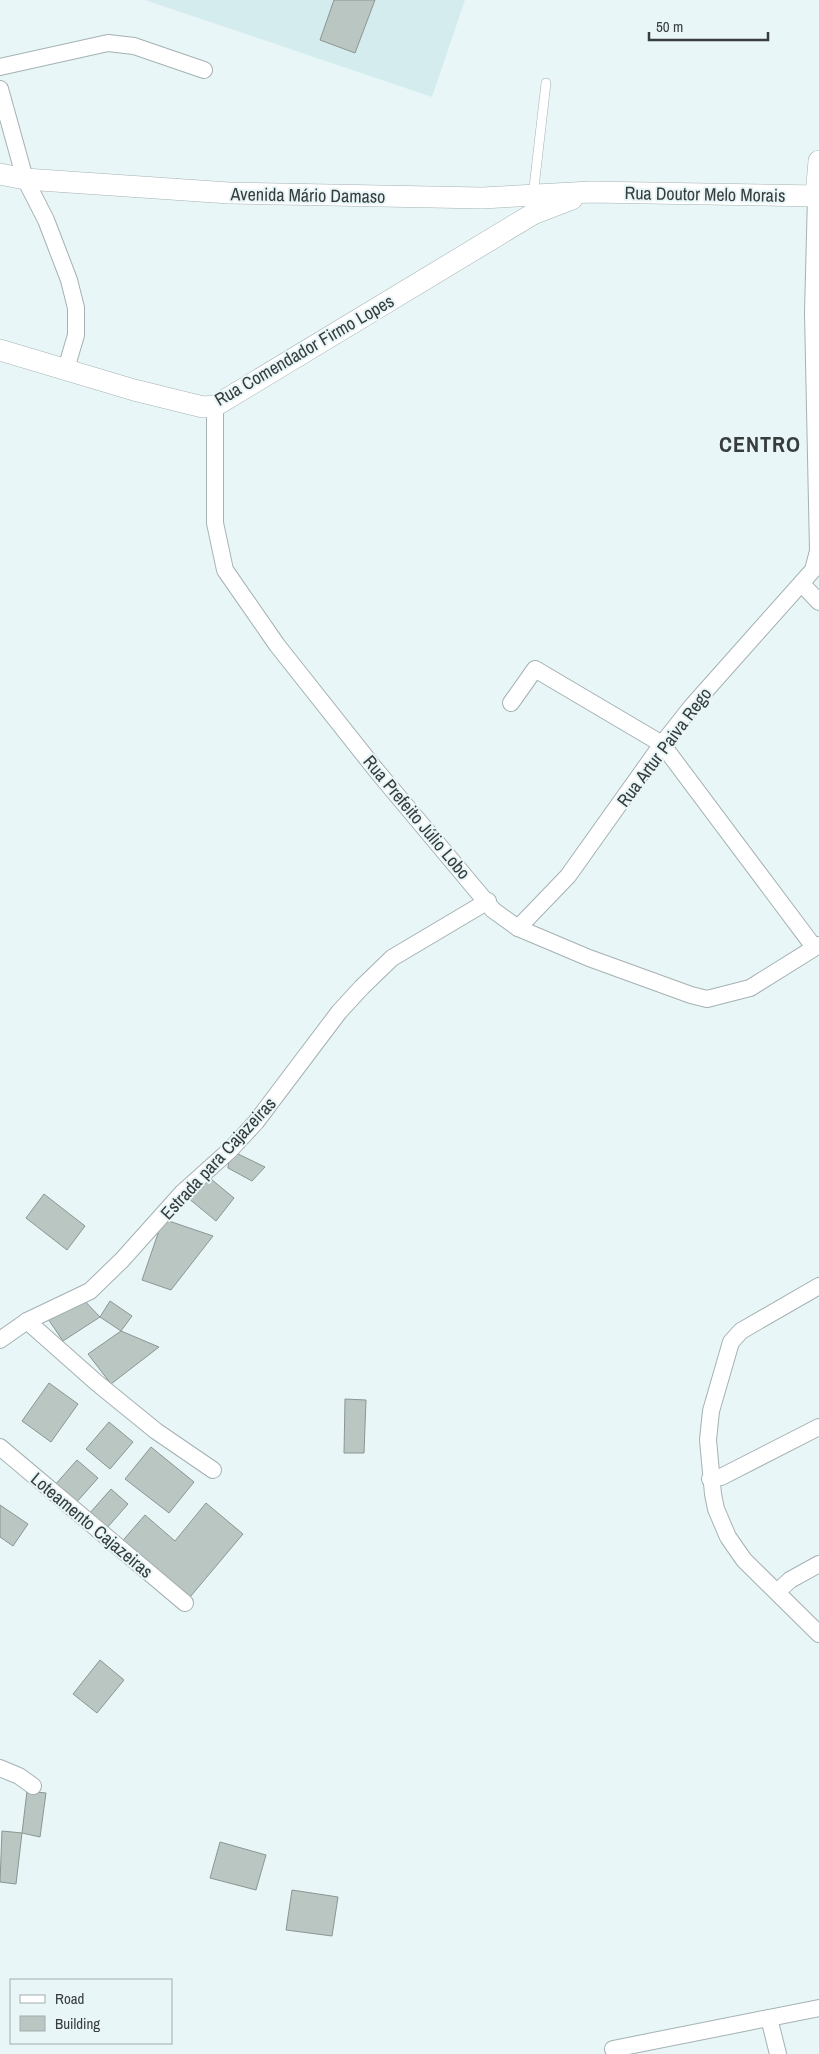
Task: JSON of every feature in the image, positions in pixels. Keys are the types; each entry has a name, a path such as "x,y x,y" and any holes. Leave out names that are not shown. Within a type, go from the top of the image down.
{"street":[{"path":"0,67 108,43 134,46 204,70"},
{"path":"0,89 25,178 53,237 69,280 76,308 76,335 66,369"},
{"path":"818,539 813,313 819,161"},
{"name":"Avenida Mário Damaso","path":"0,174 25,178 229,193 482,198 533,204 590,192"},
{"name":"Rua Doutor Melo Morais","path":"590,192 817,196"},
{"name":"Rua Comendador Firmo Lopes","path":"0,350 160,396 203,407 216,406 533,204"},
{"name":"Rua Prefeito Júlio Lobo","path":"216,406 215,523 225,570 277,645 376,770 488,901 493,910 518,928 589,958 707,999 750,988 816,946"},
{"name":"Rua Artur Paiva Rego","path":"518,928 568,876 662,744 692,706 813,570 818,551 818,539"},
{"path":"802,584 819,602"},
{"path":"511,704 535,669 662,744 816,946"},
{"name":"Estrada para Cajazeiras","path":"0,1340 27,1321 90,1291 122,1260 182,1194 230,1150 256,1122 339,1012 392,958 488,901"},
{"path":"819,1286 742,1331 731,1342 711,1411 708,1440 710,1479 716,1509 728,1536 744,1560 819,1634"},
{"path":"27,1321 97,1383 156,1431 213,1470"},
{"path":"710,1479 721,1477 819,1427"},
{"name":"Loteamento Cajazeiras","path":"0,1447 185,1603"},
{"path":"777,1592 790,1580 819,1564"},
{"path":"0,1768 19,1776 33,1786"},
{"path":"613,2049 664,2046 769,2018 819,2008"},
{"path":"769,2018 778,2054"}],"lane":[{"path":"533,204 546,83"}],"shaded area":[{"path":"145,0 465,0 432,97"}],"building":[{"path":"334,0 375,0 355,53 320,40"},
{"path":"230,1150 265,1167 252,1181 228,1168"},
{"path":"200,1170 234,1198 216,1221 182,1193"},
{"path":"44,1194 85,1226 67,1250 26,1218"},
{"path":"163,1219 213,1236 171,1290 142,1280"},
{"path":"80,1296 100,1317 63,1341 48,1319"},
{"path":"110,1301 132,1316 121,1331 100,1317"},
{"path":"121,1331 159,1347 111,1384 88,1354"},
{"path":"49,1383 78,1404 51,1442 22,1421"},
{"path":"345,1399 366,1400 364,1453 344,1453"},
{"path":"109,1422 133,1442 110,1469 86,1449"},
{"path":"151,1447 194,1482 169,1513 125,1479"},
{"path":"77,1460 98,1478 75,1504 54,1486"},
{"path":"111,1489 128,1504 106,1529 89,1514"},
{"path":"206,1503 243,1534 185,1603 118,1546 145,1515 175,1541"},
{"path":"0,1505 28,1524 13,1546 0,1537"},
{"path":"100,1660 124,1680 97,1713 73,1694"},
{"path":"27,1791 46,1793 40,1837 22,1833"},
{"path":"2,1831 22,1833 16,1884 0,1882"},
{"path":"220,1842 266,1855 256,1890 210,1878"},
{"path":"292,1890 338,1897 332,1936 286,1930"}],"district":[{"name":"CENTRO","path":"760,444"}]}
